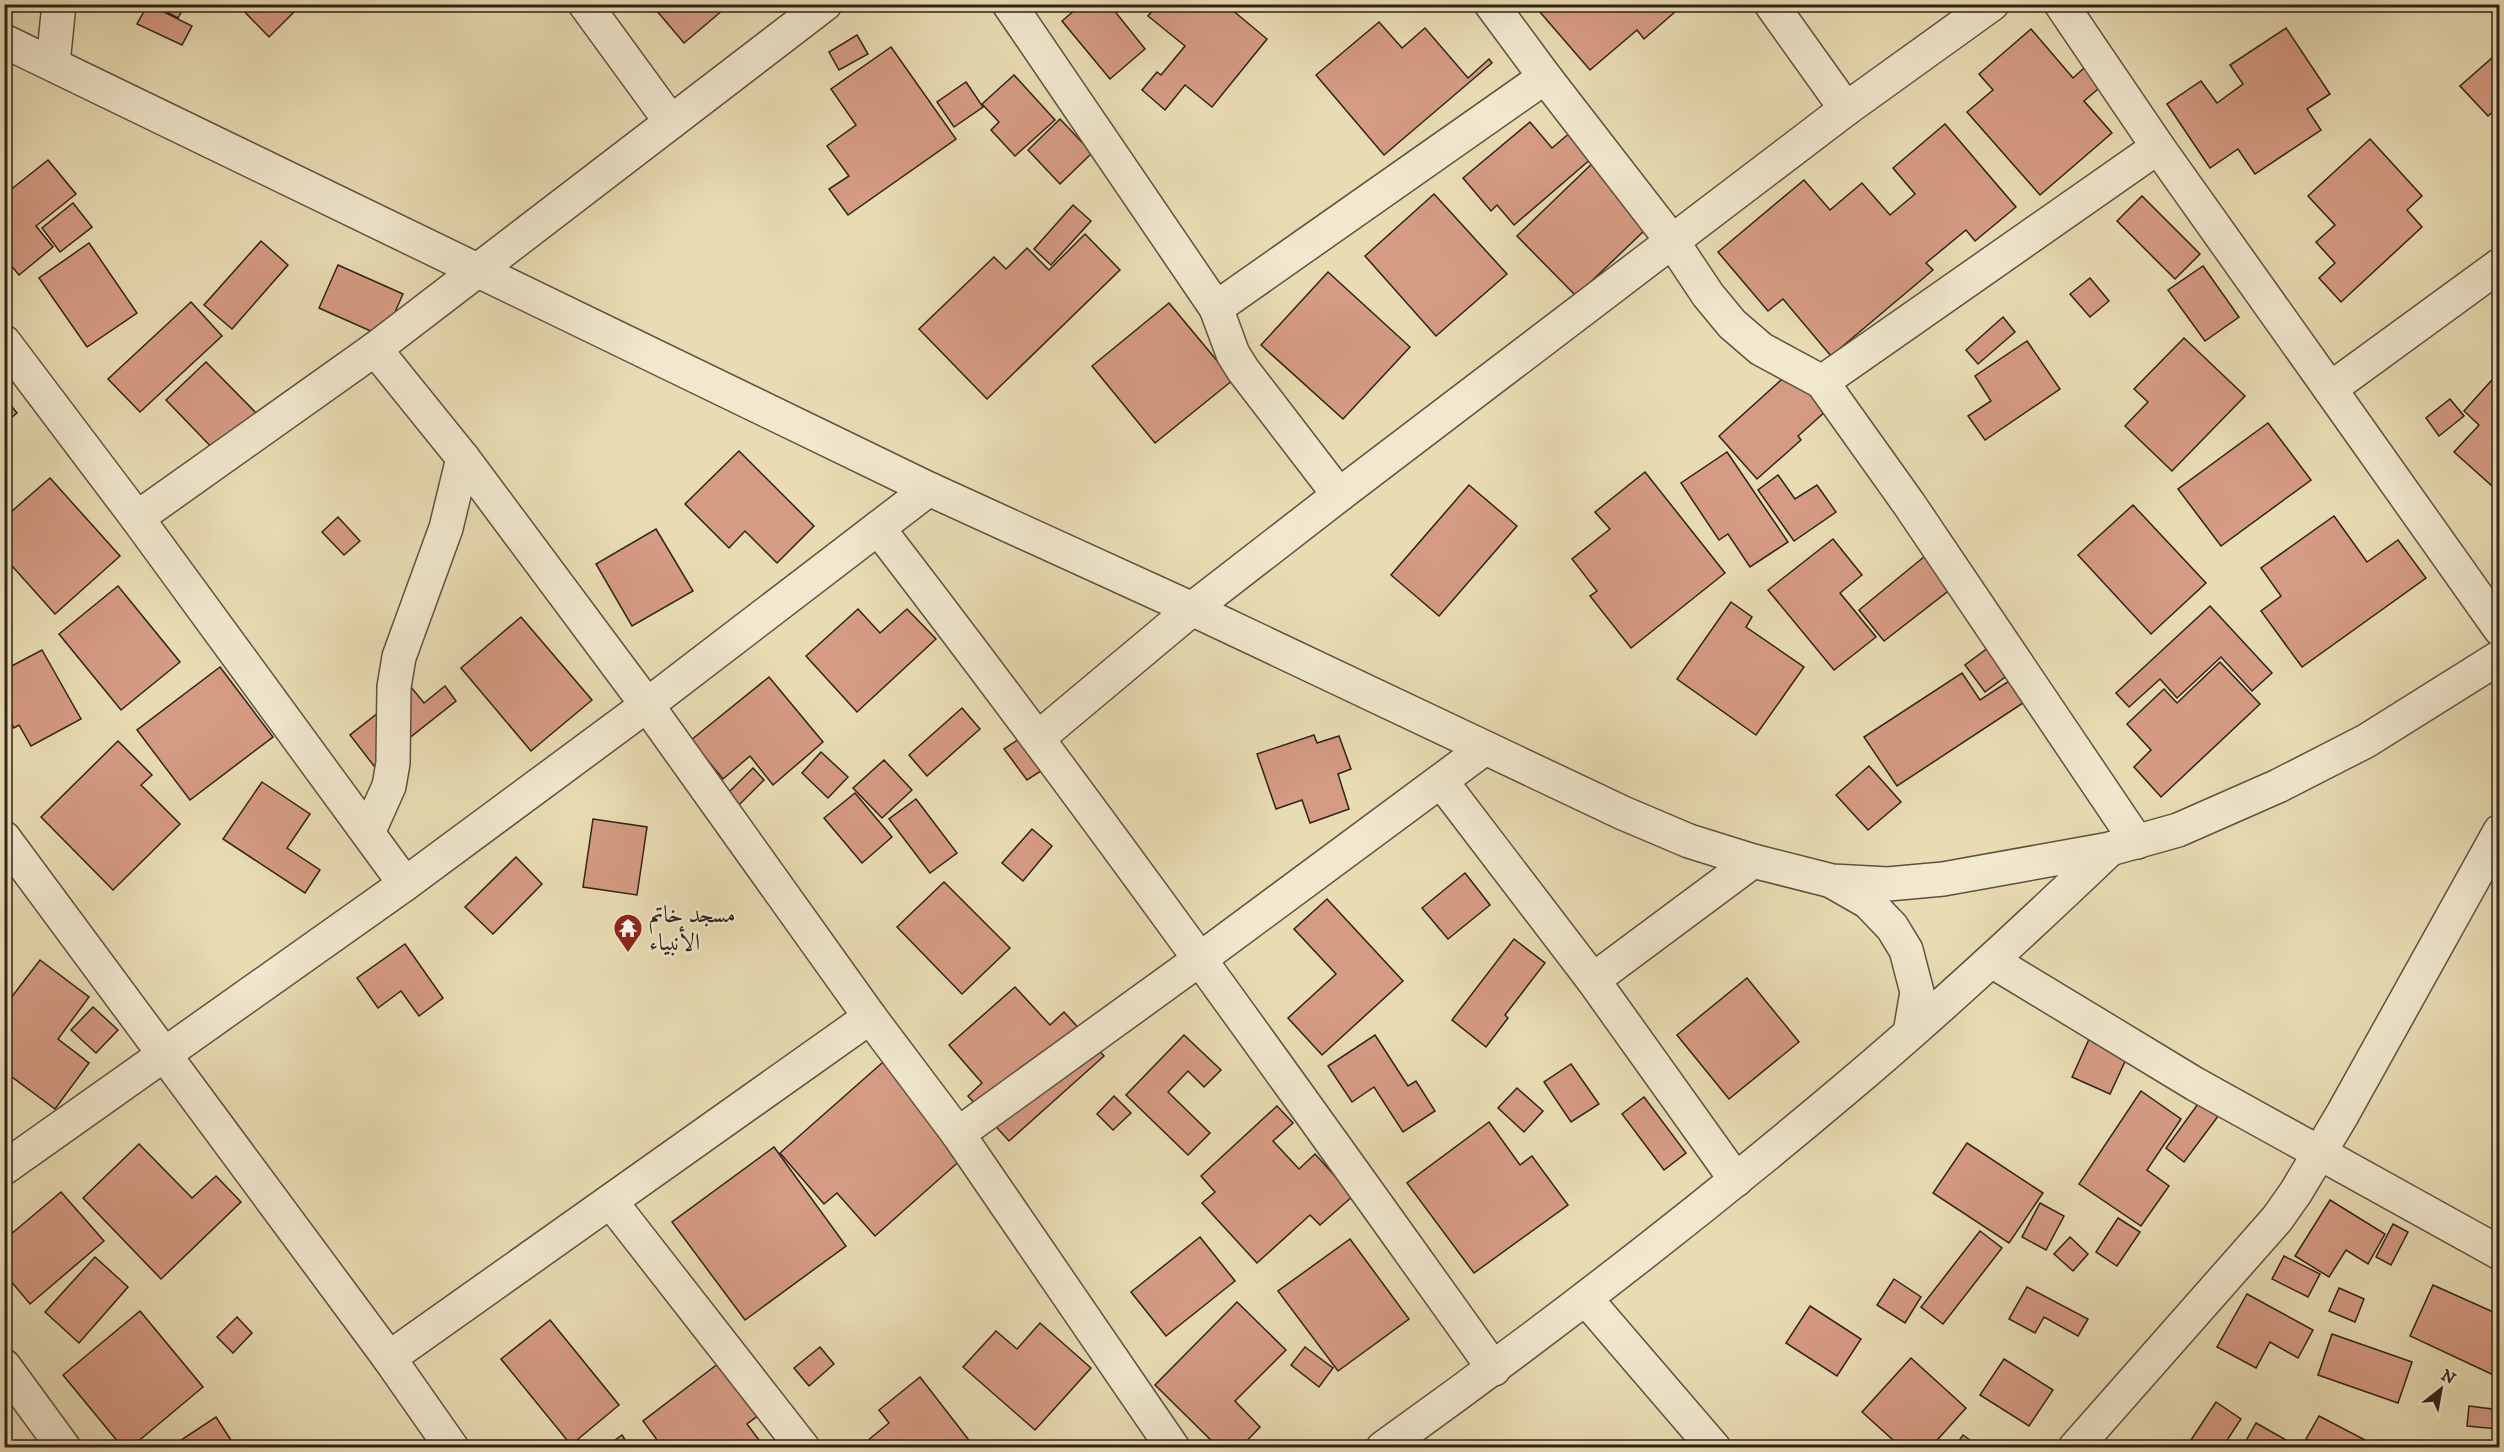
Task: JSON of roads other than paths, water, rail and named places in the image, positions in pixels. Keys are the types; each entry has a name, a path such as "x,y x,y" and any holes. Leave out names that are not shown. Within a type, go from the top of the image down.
{"street":[{"path":"53,63 59,4"},
{"path":"585,4 671,122"},
{"path":"137,518 375,349 825,4"},
{"path":"1009,4 1216,308 1233,354 1243,370 1339,495"},
{"path":"1491,4 1545,78 1672,241 1708,296 1732,324 1761,349 1821,382 1909,504 2124,846"},
{"path":"1771,4 1846,109"},
{"path":"1038,738 1192,609 1339,495 1846,109 1992,4"},
{"path":"2061,4 2158,147 2499,629"},
{"path":"4,41 928,489 1192,609 1623,813 1689,841 1753,861 1832,881 1888,884 1943,879 2124,846 2178,830 2278,786 2366,741 2499,657"},
{"path":"1216,308 1545,78"},
{"path":"1821,382 2158,147"},
{"path":"2330,389 2499,265"},
{"path":"4,342 137,518 405,884"},
{"path":"375,349 463,458 647,705 870,1017 958,1134 1173,1448"},
{"path":"368,833 389,786 393,763 394,687 399,657 446,528 463,458"},
{"path":"4,1168 405,884 647,705 928,489"},
{"path":"878,528 1038,738 1200,959 1494,1369"},
{"path":"958,1134 1200,959 1485,748"},
{"path":"1442,780 1593,980 1736,1180"},
{"path":"2075,1448 2277,1219 2342,1115 2499,831"},
{"path":"4,838 389,1358 452,1448"},
{"path":"1383,1448 1494,1369 1736,1180 1844,1090 2124,846"},
{"path":"1593,980 1753,861"},
{"path":"1832,881 1868,902 1892,927 1906,950 1917,992 1910,1033"},
{"path":"1992,961 2195,1084 2499,1253"},
{"path":"389,1358 870,1017"},
{"path":"611,1202 803,1448"},
{"path":"1586,1299 1714,1448"},
{"path":"4,1366 64,1448"}],"place":[{"name":"مسجد خاتم الأنبياء","path":"628,954"}]}
